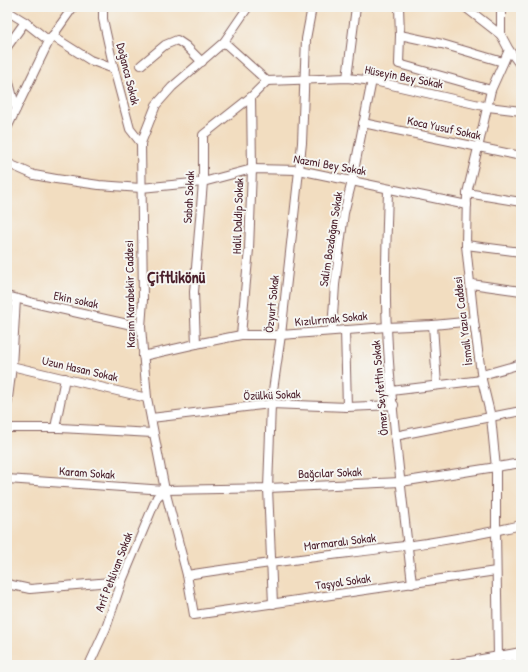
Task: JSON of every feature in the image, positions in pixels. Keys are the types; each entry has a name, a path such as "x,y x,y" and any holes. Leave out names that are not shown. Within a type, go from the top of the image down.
{"main road":[{"path":"454,665 521,653"},
{"path":"509,665 521,663"}],"street":[{"path":"7,128 50,39 73,7"},
{"name":"Doğanca Sokak","path":"103,7 103,19 114,69 130,129 141,143"},
{"name":"Kazım Karabekir Caddesi","path":"194,615 187,575 164,490 147,398 141,326 143,300 141,143 156,104 172,87 224,42 248,7"},
{"name":"Özyurt Sokak","path":"273,604 268,488 271,404 281,335 302,143 306,39 312,7"},
{"path":"348,78 356,7"},
{"path":"399,7 399,64 491,90"},
{"path":"465,7 501,35 509,50 519,61"},
{"path":"501,35 502,7"},
{"path":"7,11 50,39 90,60 114,69"},
{"path":"7,47 25,22"},
{"path":"400,35 442,44 503,62"},
{"path":"141,65 165,45 177,40 186,46 202,62"},
{"path":"224,42 267,81"},
{"name":"İsmail Yazıcı Caddesi","path":"498,657 496,468 491,417 482,377 474,321 466,245 466,205 467,193 491,90 509,50"},
{"path":"7,78 16,109"},
{"name":"Hüseyin Bey Sokak","path":"267,81 348,78 372,80 488,107 521,111"},
{"name":"Salim Bozdoğan Sokak","path":"332,331 335,285 343,220 372,80"},
{"name":"Sabah Sokak","path":"196,344 194,292 203,182 203,135 251,97 267,81"},
{"name":"Halil Daldip Sokak","path":"240,335 249,249 252,169 251,97"},
{"name":"Koca Yusuf Sokak","path":"363,123 521,156"},
{"name":"Nazmi Bey Sokak","path":"7,163 34,175 99,185 141,188 203,182 252,169 299,170 466,205"},
{"name":"Ömer Seyfettin Sokak","path":"388,189 386,250 387,327 391,391 394,405 395,436 412,584"},
{"path":"467,193 521,202"},
{"path":"466,245 521,252"},
{"path":"471,284 521,291"},
{"name":"Ekin sokak","path":"7,296 141,326"},
{"path":"7,406 9,366 16,299"},
{"name":"Kızılırmak Sokak","path":"143,356 240,335 281,335 474,321"},
{"path":"433,325 437,385"},
{"path":"345,330 346,407"},
{"path":"391,391 482,377 521,364"},
{"name":"Uzun Hasan Sokak","path":"9,366 147,398"},
{"path":"55,428 65,378"},
{"name":"Özülkü Sokak","path":"151,418 271,404 346,407 394,405"},
{"path":"395,436 521,411"},
{"path":"7,428 55,428 153,433"},
{"name":"Bağcılar Sokak","path":"164,490 268,488 401,482 521,463"},
{"name":"Karam Sokak","path":"7,479 164,490"},
{"name":"Arif Pehlivan Sokak","path":"89,665 106,628 122,581 156,497 164,490"},
{"name":"Marmaralı Sokak","path":"187,575 408,546 496,531 521,525"},
{"name":"Taşyol Sokak","path":"194,615 496,571"},
{"path":"7,584 30,589 122,581"}],"district":[{"name":"Çiftlikönü","path":"176,277"}]}
